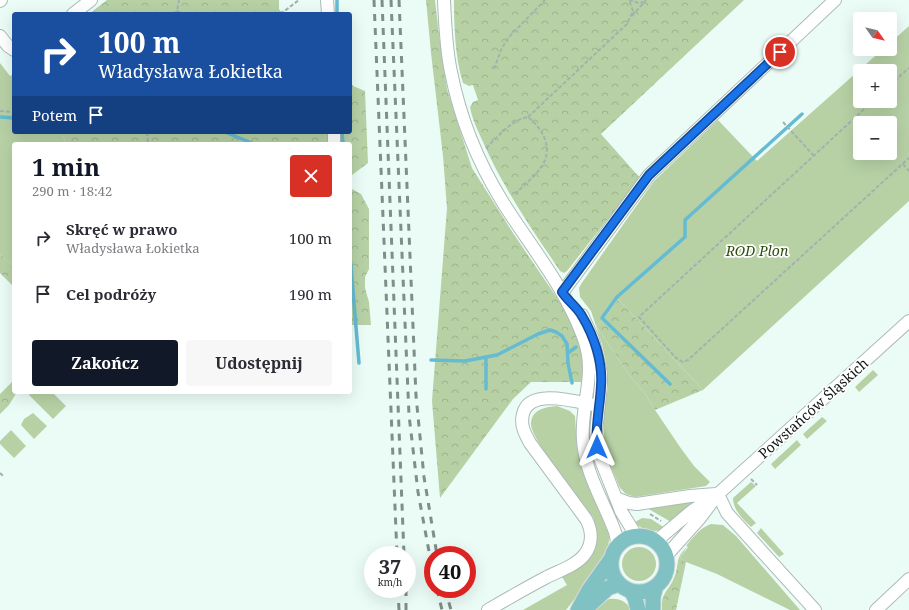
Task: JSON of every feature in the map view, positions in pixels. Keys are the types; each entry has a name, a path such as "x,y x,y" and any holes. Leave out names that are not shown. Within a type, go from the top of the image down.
{"main road":[{"path":"578,610 589,590 614,553 627,539 637,537 646,538 655,542 662,550 665,557 666,566 664,575 656,586 653,597 653,610"},
{"path":"614,553 612,573 635,598 638,610"},
{"path":"584,610 608,588 625,588 644,592 656,586"}],"street":[{"path":"327,0 328,12"},
{"path":"444,0 446,39 451,73 472,143 502,200 564,295 582,333 588,355 590,376 585,404 583,430 586,460 615,532 617,541 614,553"},
{"path":"564,295 649,175 835,0"},
{"path":"76,12 93,2"},
{"path":"0,36 12,49"},
{"path":"564,295 581,314 593,339 601,373 596,432 597,447 603,468 625,519 637,537"},
{"name":"Powstańców Śląskich","path":"655,542 692,511 718,494 909,321"},
{"path":"488,610 576,562 587,551 591,538 591,530 588,523 527,439 523,429 523,412 527,406 540,399 557,398 599,406"},
{"path":"616,498 629,503 637,504 690,496 718,494 727,513 815,610"},
{"name":"Powstańców Śląskich","path":"665,557 700,518 718,494"},
{"path":"876,610 909,579"}],"path":[{"path":"177,11 179,0"},
{"path":"283,12 299,0"},
{"path":"494,69 501,50 508,38 545,0"},
{"path":"629,0 639,3 645,1"},
{"path":"629,0 632,4 633,11 630,19"},
{"path":"484,150 514,122 521,118 528,117 623,29 636,10 645,1"},
{"path":"897,79 909,68"},
{"path":"865,108 639,317 679,360 686,362 909,158"},
{"path":"0,111 12,112"},
{"path":"515,194 539,169 546,158 546,144 542,131 528,117"},
{"path":"783,122 814,156"},
{"path":"903,164 909,171"},
{"path":"0,473 3,476"},
{"path":"751,479 757,485"},
{"path":"648,513 664,523"}],"green space":[{"path":"107,0 279,0 279,9 281,12 92,12"},
{"path":"426,0 435,0 447,89 472,168 513,233 572,320 581,343 585,363 583,382 531,382 513,399 440,498 432,401 447,208 443,156"},
{"path":"454,0 744,0 601,134 640,178 564,273 560,271 509,192 475,125 470,107 473,102 478,100 473,85 469,86 463,83 460,73 454,20"},
{"name":"ROD Plon","path":"909,26 909,201 703,390 618,299 603,320 596,326 591,311 580,297 579,288 654,181 718,120 757,161 853,76 853,108 897,108 897,64 866,64 875,56 897,56 897,37"},
{"path":"0,63 10,76 12,75 12,134 63,134 65,142 12,142 12,265 0,254"},
{"path":"352,84 365,91 368,163 352,175 352,142 65,142 63,134 352,134"},
{"path":"352,189 361,194 369,209 369,269 365,277 365,288 369,302 371,325 352,325"},
{"path":"0,254 12,265 12,285 0,273"},
{"path":"618,299 703,390 655,410 596,326 603,320"},
{"path":"596,326 628,373 645,394 680,447 694,466 710,482 706,486 635,497 626,494 620,488 607,458 604,446 604,413 608,387 607,368 602,344"},
{"path":"873,370 878,375 859,392 855,387"},
{"path":"12,382 12,394 16,394 9,405 0,414 0,394"},
{"path":"54,394 66,406 53,419 29,395"},
{"path":"557,406 570,411 575,416 577,448 583,470 609,535 609,544 600,564 586,585 566,610 523,610 567,585 562,577 580,566 586,560 592,553 597,538 593,517 557,470 538,442 533,431 531,423 534,415 544,408"},
{"path":"33,413 47,426 34,439 21,425 24,419"},
{"path":"822,417 827,421 807,439 803,434"},
{"path":"11,430 26,446 14,458 0,444 0,441"},
{"path":"797,440 801,445 775,469 771,464"},
{"path":"751,482 756,486 737,503 756,523 751,527 737,510 733,502 733,498"},
{"path":"691,502 691,504 671,522 647,508"},
{"path":"642,518 651,519 665,528 657,531 645,530 635,522"},
{"path":"711,524 723,525 736,536 800,610 790,610 717,574 686,562 680,558 688,547 686,546 694,536 700,530"},
{"path":"761,528 784,554 779,557 757,533"},
{"path":"636,547 642,547 646,548 653,554 656,564 655,571 649,578 642,581 636,581 632,580 625,574 622,567 622,561 623,557 629,550"},
{"path":"687,547 680,558 686,562 676,610 662,610 663,599 676,573 680,555"},
{"path":"609,599 622,601 627,604 631,610 595,610"}],"waterway":[{"path":"337,0 337,12"},
{"path":"670,384 602,318 617,297 685,237 685,220 802,114"},
{"path":"0,117 12,118"},
{"path":"230,134 249,142"},
{"path":"342,134 343,142"},
{"path":"352,279 359,363"},
{"path":"431,360 465,361 497,355 538,334 550,330 562,336 567,344 568,363 572,383"},
{"path":"568,353 576,347"},
{"path":"486,357 486,389"}],"railway":[{"path":"374,0 397,546"},
{"path":"382,0 404,546"},
{"path":"391,0 409,415 418,492 428,546"},
{"path":"399,0 416,396 424,477 436,546"},
{"path":"398,598 399,610"},
{"path":"406,598 406,610"},
{"path":"439,598 442,610"},
{"path":"448,598 451,610"}],"route":[{"path":"597,447 596,432 601,385 601,373 597,351 592,334 581,314 562,292 649,175 780,52"}]}
